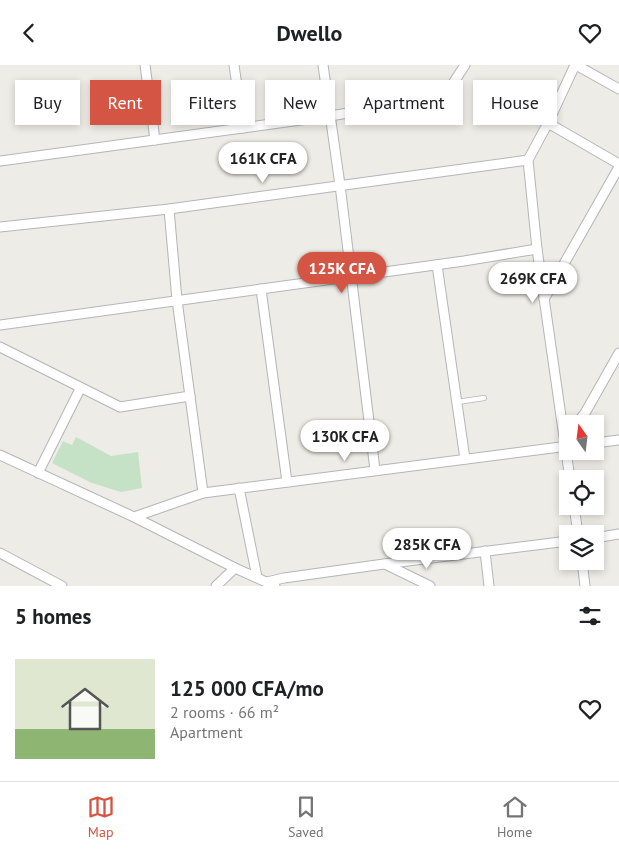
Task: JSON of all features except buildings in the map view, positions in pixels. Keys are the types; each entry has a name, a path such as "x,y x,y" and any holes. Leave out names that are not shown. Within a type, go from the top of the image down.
{"street":[{"path":"145,65 155,140"},
{"path":"234,65 243,128"},
{"path":"323,65 325,80"},
{"path":"335,115 438,98 448,91 466,65"},
{"path":"557,102 573,66 619,89"},
{"path":"0,161 265,125"},
{"path":"331,125 375,470"},
{"path":"547,125 528,160 537,249 563,415"},
{"path":"544,299 619,166 551,125"},
{"path":"0,227 169,209 528,160"},
{"path":"169,209 177,300 203,493"},
{"path":"0,325 437,265 537,249"},
{"path":"437,265 465,459"},
{"path":"261,289 287,482"},
{"path":"0,347 80,389 120,407 190,396"},
{"path":"583,415 619,353"},
{"path":"38,473 80,389"},
{"path":"604,442 619,439"},
{"path":"134,517 203,493 559,447"},
{"path":"0,455 134,517 271,584 284,578 559,542"},
{"path":"239,489 257,577"},
{"path":"604,537 619,535"},
{"path":"485,551 489,586"},
{"path":"0,553 62,586"},
{"path":"384,564 430,586"},
{"path":"216,586 235,568"},
{"path":"583,570 585,586"}],"lane":[{"path":"457,402 484,398"}],"green space":[{"path":"76,437 111,456 138,452 142,488 121,492 92,483 52,463 63,441 72,445"}]}
